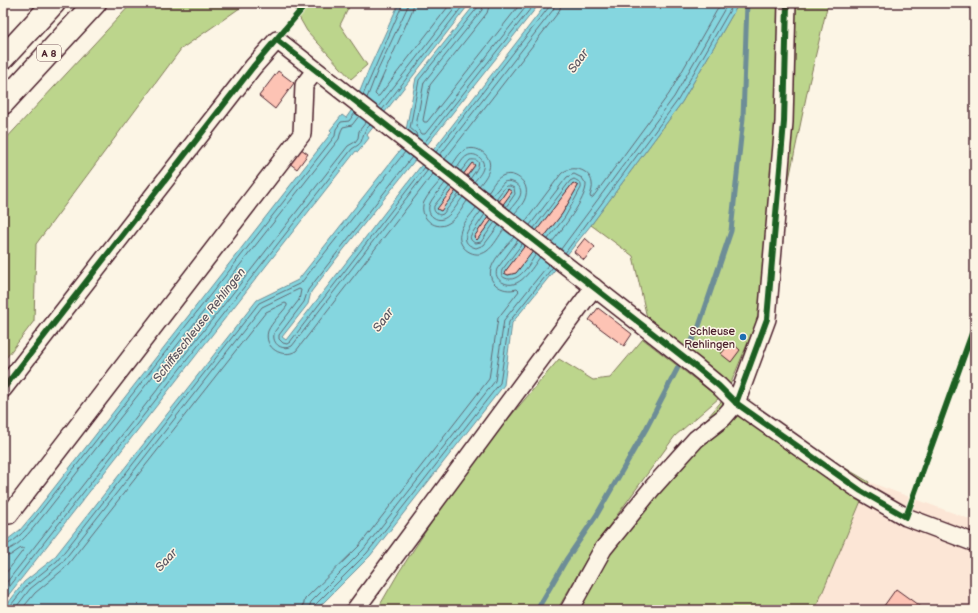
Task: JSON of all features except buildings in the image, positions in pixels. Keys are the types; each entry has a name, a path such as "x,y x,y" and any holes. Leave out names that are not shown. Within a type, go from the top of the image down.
{"highway":[{"name":"A 8","path":"3,58 54,3"},
{"name":"A 8","path":"3,103 95,3"}],"street":[{"path":"569,610 603,548 653,487 696,440 723,418 736,403 767,319 784,122 787,3"},
{"path":"3,389 276,40 696,367 719,386 736,403 861,491 906,517 975,543"},
{"path":"3,510 9,515 302,134 304,85 315,71"},
{"path":"355,610 594,288"}],"shaded area":[{"path":"869,482 975,521 975,610 815,610"}],"green space":[{"path":"132,3 247,3 181,49 36,244 34,321 3,362 3,142"},
{"path":"291,3 351,3 340,25 367,65 351,79 307,31"},
{"path":"739,3 828,3 809,83 762,309 725,397 652,340 633,256 591,225 682,102"},
{"path":"643,339 719,398 675,436 593,548 557,610 377,610 399,572 469,465 559,359 593,380 610,378"},
{"path":"725,397 869,482 815,610 571,610 602,543"}],"water":[{"name":"Schiffsschleuse Rehlingen","path":"399,3 470,3 367,135 369,138 358,152 356,151 3,602 3,543 20,530 36,511 332,132 330,130 342,115 346,118 353,108"},
{"name":"Saar","path":"476,3 540,3 311,292 308,304 282,337 286,340 547,3 739,3 682,102 591,225 512,323 504,385 370,556 316,610 3,610 24,582 53,559 257,300 298,280 397,154 413,136 406,130 416,78","holes":["472,163 475,166 440,211 438,209","573,183 578,186 562,214 516,273 508,275 505,273","508,189 512,192 477,240 474,237"]}],"waterway":[{"path":"537,610 566,560 596,516 646,429 698,329 731,231 743,118 747,3"}],"cycle path":[{"path":"3,389 253,67 307,3"},
{"path":"736,403 767,319 784,122 787,3"},
{"path":"277,40 696,367 719,386 736,403 861,491 906,517 975,325"}],"place":[{"name":"Schleuse Rehlingen","path":"743,337"}]}
